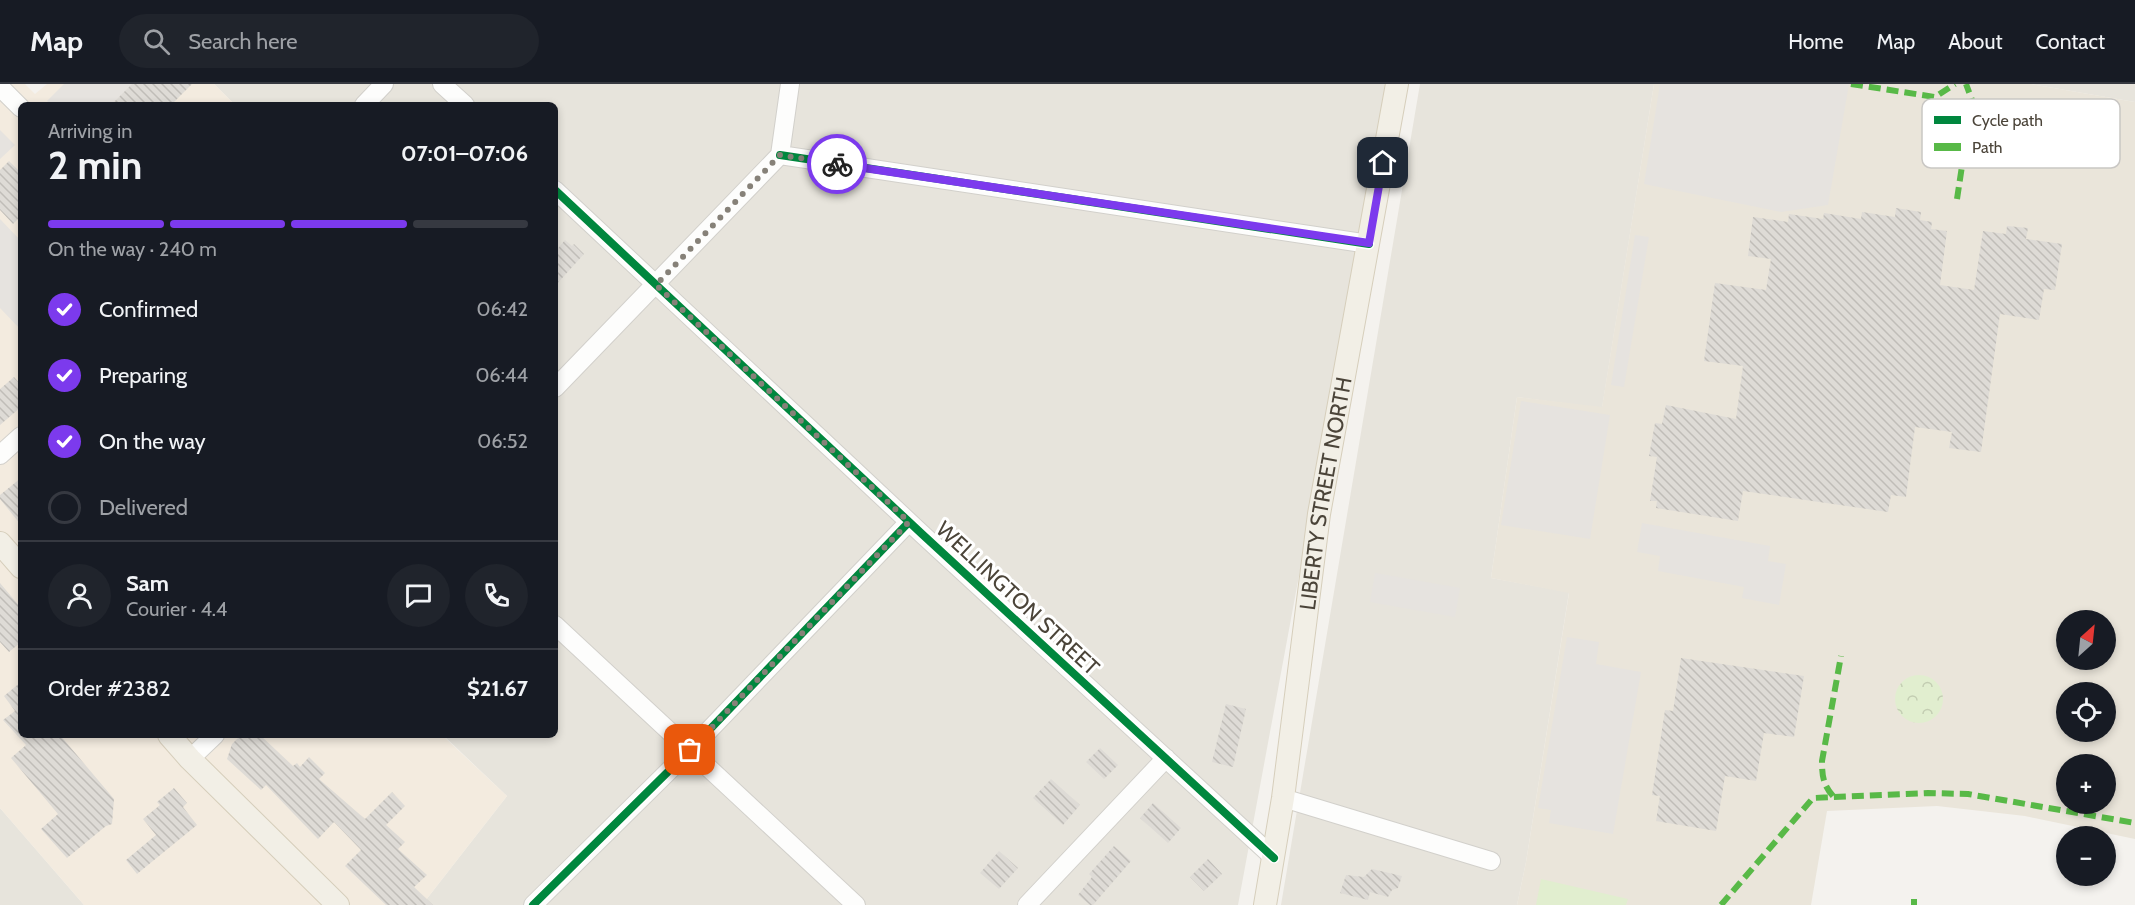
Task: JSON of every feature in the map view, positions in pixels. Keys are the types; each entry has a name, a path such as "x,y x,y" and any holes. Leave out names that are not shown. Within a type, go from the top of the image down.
{"main road":[{"name":"LIBERTY STREET NORTH","path":"1265,905 1283,798 1319,514 1397,84"},
{"path":"0,543 18,564"},
{"path":"172,738 190,759 338,905"}],"street":[{"path":"367,102 384,84"},
{"path":"442,84 462,102"},
{"path":"558,385 780,155 790,84"},
{"path":"0,87 18,105"},
{"path":"780,155 1369,243"},
{"name":"WELLINGTON STREET","path":"558,193 909,522 1274,858"},
{"path":"0,455 18,439"},
{"path":"533,905 690,750 909,522"},
{"path":"558,628 856,905"},
{"path":"190,759 211,738"},
{"path":"1026,905 1166,758"},
{"path":"1283,798 1491,861"}],"shaded area":[{"path":"0,84 25,84 35,94 47,84 214,84 232,102 18,102 18,738 445,738 507,796 422,905 84,905 0,808"},
{"path":"64,84 133,84 114,102 47,101"},
{"path":"214,84 1390,84 1238,905 422,905 507,796 446,738 558,738 558,102 232,102"},
{"path":"1420,84 1654,84 1602,408 1517,397 1491,578 1569,592 1526,862 1517,905 1281,905"},
{"path":"1654,84 2031,84 2118,99 1922,99 1922,168 2120,168 2120,99 2135,102 2135,839 2116,835 2116,826 2073,826 2025,816 1937,806 1827,811 1811,905 1517,905 1526,862 1569,593 1491,578 1517,397 1602,407"},
{"path":"1660,84 1849,84 1828,205 1781,212 1644,184"},
{"path":"2031,84 2135,84 2135,102"},
{"path":"0,130 15,145 0,159"},
{"path":"0,219 18,238 18,327 0,308"},
{"path":"1635,235 1649,237 1624,387 1611,385"},
{"path":"1521,401 1610,415 1590,539 1501,525"},
{"path":"1642,523 1770,546 1768,561 1786,564 1779,605 1742,598 1744,587 1658,571 1660,556 1637,552"},
{"path":"1375,573 1460,588 1455,617 1370,602"},
{"path":"1567,637 1599,642 1596,664 1641,672 1613,834 1549,823 1551,810 1538,808"},
{"path":"0,808 84,905 0,905"}],"green space":[{"path":"1919,675 1936,682 1943,699 1936,716 1919,723 1902,716 1895,699 1902,682"},
{"path":"1541,879 1628,899 1626,905 1536,905"}],"building":[{"path":"132,84 192,84 174,102 114,102"},
{"path":"9,161 18,170 18,219 13,224 0,210 0,170"},
{"path":"1896,208 1921,212 1920,220 1932,222 1931,229 1947,231 1940,285 1974,290 1983,231 2006,234 2007,226 2028,228 2026,239 2062,244 2055,290 2044,289 2039,320 2000,314 1981,452 1949,448 1952,432 1915,427 1906,497 1891,495 1888,512 1743,491 1738,521 1656,508 1657,501 1650,501 1657,457 1649,456 1655,423 1662,424 1666,405 1736,419 1743,366 1704,361 1715,283 1766,290 1771,259 1748,256 1753,217 1788,222 1789,214 1823,219 1824,213 1861,219 1862,212 1895,217"},
{"path":"565,240 572,246 574,244 584,254 558,283 558,248"},
{"path":"14,377 18,382 18,410 0,425 0,389"},
{"path":"18,480 18,521 0,499 0,495"},
{"path":"0,583 18,604 18,644 9,652 0,642"},
{"path":"1681,658 1804,676 1794,737 1764,733 1756,781 1725,776 1716,831 1656,821 1660,796 1652,795 1665,710 1673,711"},
{"path":"18,684 18,736 3,720 15,711 4,696"},
{"path":"1226,704 1246,709 1233,767 1212,762"},
{"path":"20,738 63,738 114,799 112,824 106,826 67,858 41,829 58,814 11,758 26,745"},
{"path":"238,738 263,738 293,766 297,763 300,767 309,757 325,773 319,779 365,819 392,792 405,806 386,825 405,842 398,849 427,875 414,887 433,905 386,905 345,866 361,850 334,822 318,839 266,785 261,790 227,759 232,744"},
{"path":"1100,748 1118,765 1104,779 1086,762"},
{"path":"1051,779 1080,805 1063,825 1033,798"},
{"path":"174,788 187,803 183,807 197,825 137,874 126,860 156,835 143,819 160,805 157,802"},
{"path":"1153,803 1181,828 1168,843 1140,818"},
{"path":"1114,846 1131,861 1093,905 1090,905 1078,895 1092,877 1089,874"},
{"path":"999,851 1018,868 999,889 980,873"},
{"path":"1208,859 1222,874 1204,891 1190,877"},
{"path":"1372,869 1402,876 1398,888 1392,890 1388,897 1370,892 1368,900 1340,893 1346,875 1364,877"}],"marked path":[{"path":"1851,84 1935,97 1955,84"},
{"path":"1966,84 1972,99"},
{"path":"1957,199 1962,168"},
{"path":"1833,796 1824,780 1822,761 1841,656"},
{"path":"1721,905 1813,798 1928,793 1968,794 2135,823"},
{"path":"1914,899 1914,905"}],"cycle path":[{"path":"780,155 1369,244"},
{"path":"558,193 922,534 1274,858"},
{"path":"533,905 690,750 909,522"}],"way so far":[{"path":"690,750 909,522 656,285 780,155 837,164"}],"route":[{"path":"837,164 1335,240 1369,243 1383,163"}]}
